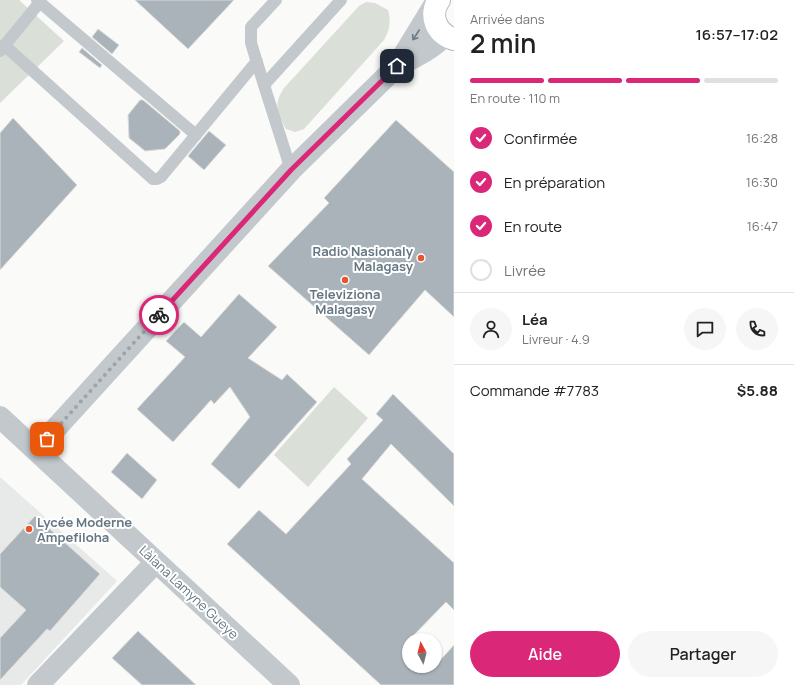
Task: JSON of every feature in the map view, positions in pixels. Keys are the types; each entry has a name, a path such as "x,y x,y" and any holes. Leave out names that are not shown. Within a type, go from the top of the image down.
{"main road":[{"path":"435,1 434,16 437,27 450,37"}],"street":[{"path":"36,450 291,170 397,66 435,1"},
{"path":"397,66 450,37"},
{"name":"Làlana Lamyne Gueye","path":"0,417 289,685"},
{"path":"38,685 156,562"}],"lane":[{"path":"276,0 251,27 251,43 291,170"},
{"path":"264,85 341,0"},
{"path":"196,135 38,1 2,48 153,179 162,177 257,61"}],"shaded area":[{"path":"0,0 19,0 64,41 0,103"},
{"path":"366,2 375,3 388,10 389,25 388,32 384,40 304,129 295,132 286,129 280,118 277,104 284,88 359,6"},
{"path":"334,387 368,418 308,487 274,455"},
{"name":"Lycée Moderne Ampefiloha","path":"0,477 117,581 21,685 0,685"}],"building":[{"path":"135,0 234,0 188,49"},
{"path":"98,29 119,45 112,54 92,37"},
{"path":"82,48 102,65 100,68 79,52"},
{"path":"140,100 143,100 180,131 180,134 165,149 145,151 129,138 128,115"},
{"path":"13,118 77,185 0,270 0,133"},
{"path":"396,120 454,172 454,317 425,290 369,355 268,266 329,203 324,198"},
{"path":"209,131 226,145 204,170 188,156"},
{"path":"239,294 277,327 248,358 282,380 287,374 317,402 239,489 211,464 250,417 230,387 214,404 211,400 173,442 137,409 185,357 166,341 184,322 201,337"},
{"path":"393,394 454,454 454,506 391,444 362,479 454,563 454,610 446,602 416,633 402,633 402,673 442,673 442,658 454,645 454,685 381,685 227,544 259,510 286,534 351,464 347,459 383,420 376,414"},
{"path":"127,453 157,480 142,499 111,472"},
{"name":"Lycée Moderne Ampefiloha","path":"35,516 100,574 50,631 47,629 0,680 0,638 26,610 0,587 0,554"},
{"path":"138,631 196,685 142,685 112,658"}],"way so far":[{"path":"47,439 159,315"}],"place":[{"name":"Radio Nasionaly Malagasy","path":"421,258"},
{"name":"Televiziona Malagasy","path":"345,280"},
{"name":"Lycée Moderne Ampefiloha","path":"29,529"}],"route":[{"path":"159,315 291,170 397,66"}]}
